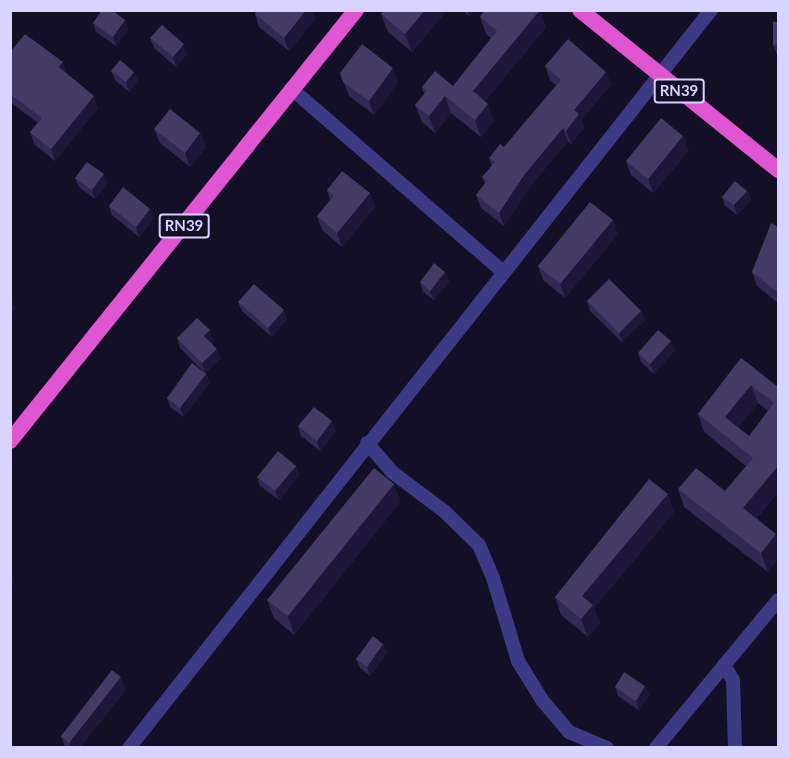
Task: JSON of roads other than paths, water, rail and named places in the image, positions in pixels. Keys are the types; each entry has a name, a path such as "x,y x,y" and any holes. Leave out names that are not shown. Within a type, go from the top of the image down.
{"highway":[{"name":"RN39","path":"10,441 356,10"},
{"name":"RN39","path":"580,10 778,170"}],"street":[{"path":"129,747 204,657 367,443 661,77 711,10"},
{"path":"293,90 503,272"},
{"path":"367,443 392,472 444,511 479,545 494,578 518,661 542,700 569,732 607,747"},
{"path":"656,747 778,600"},
{"path":"724,665 733,680 735,747"}]}
